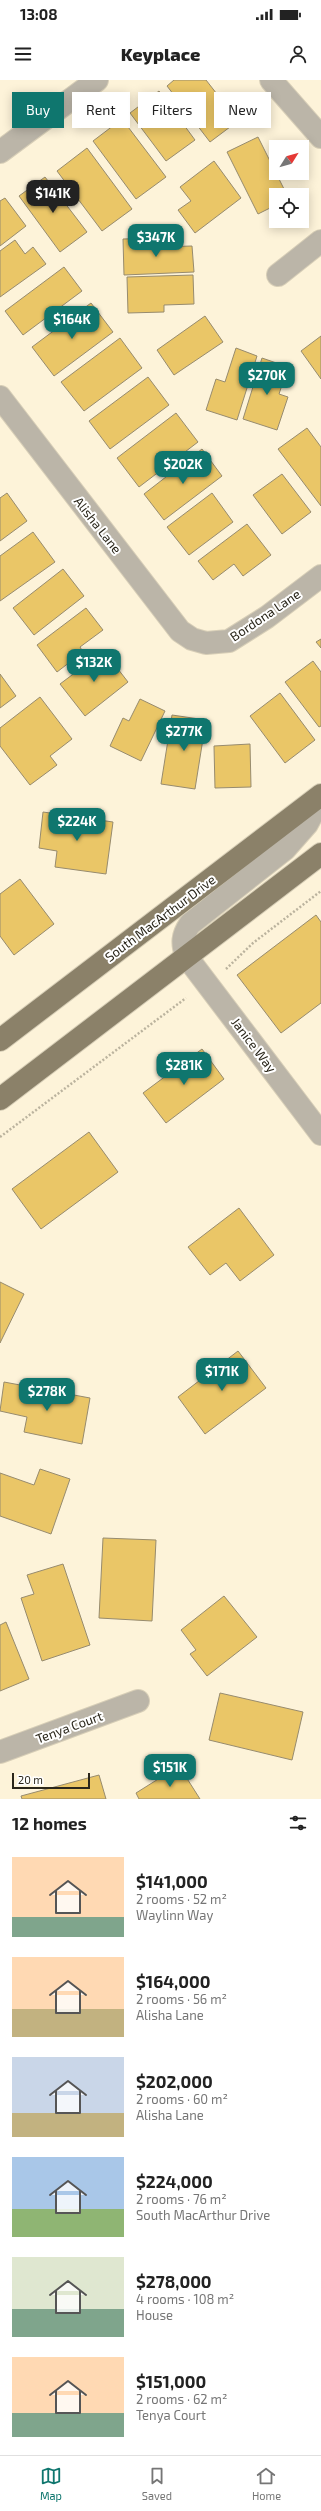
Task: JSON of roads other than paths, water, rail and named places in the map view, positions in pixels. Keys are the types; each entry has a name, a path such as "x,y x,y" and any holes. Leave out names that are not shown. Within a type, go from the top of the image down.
{"main road":[{"name":"South MacArthur Drive","path":"0,1040 321,797"},
{"path":"0,1098 321,854"}],"street":[{"path":"0,152 97,80"},
{"path":"271,80 318,127"},
{"path":"278,275 321,241"},
{"name":"Alisha Lane","path":"0,397 180,631 192,639 206,642"},
{"name":"Bordona Lane","path":"206,642 229,641 267,617 321,576"},
{"path":"186,956 183,945 184,933 190,924 285,848 307,824 321,797"},
{"name":"Janice Way","path":"186,956 321,1134"},
{"name":"Tenya Court","path":"0,1752 138,1701"}]}
